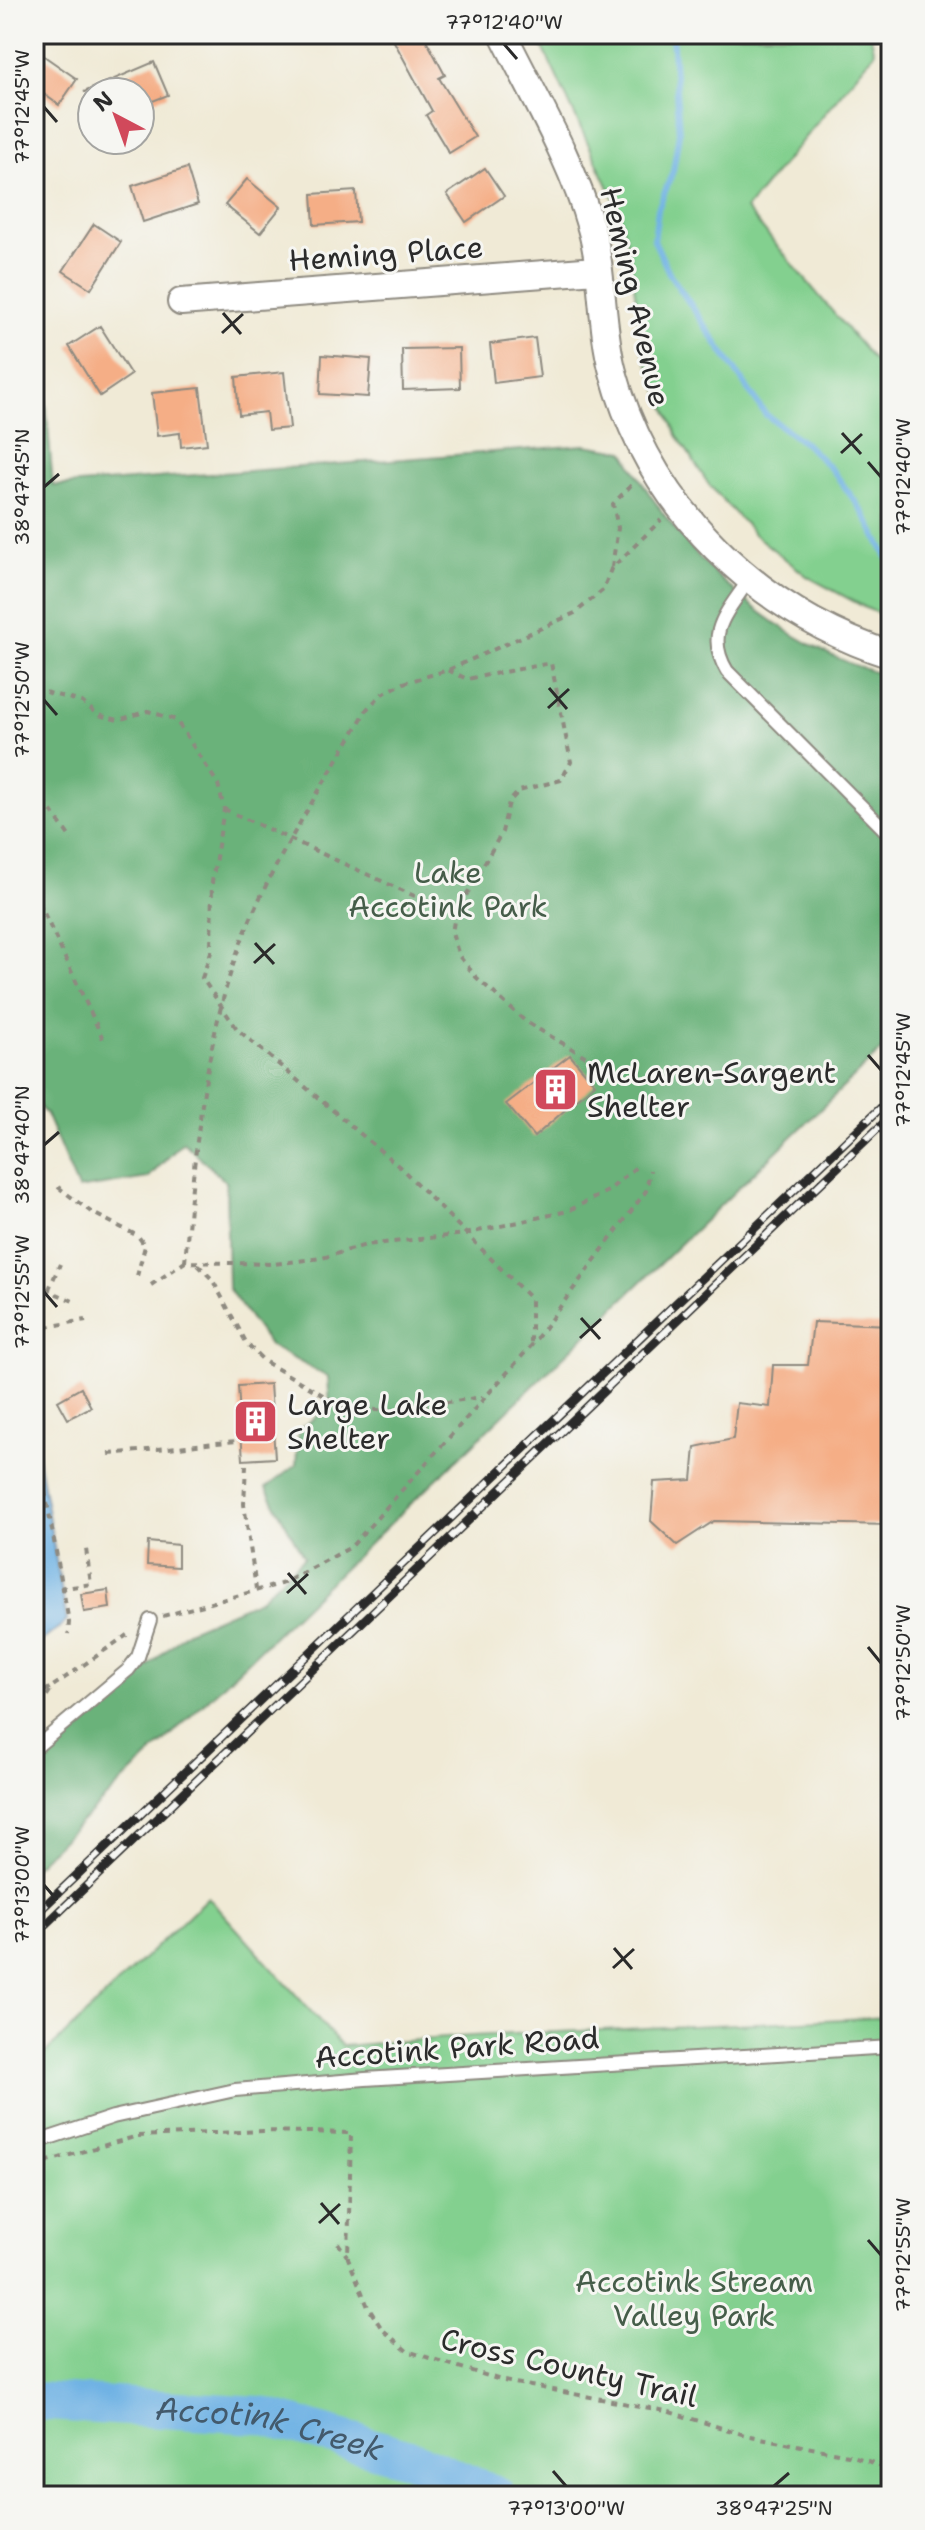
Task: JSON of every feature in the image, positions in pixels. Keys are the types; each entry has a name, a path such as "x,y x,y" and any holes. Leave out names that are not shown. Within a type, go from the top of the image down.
{"street":[{"name":"Heming Avenue","path":"503,34 579,189 592,231 613,373 634,430 652,464 679,505 748,581 804,618 891,655"},
{"name":"Heming Place","path":"181,302 596,270"}],"lane":[{"path":"748,581 721,622 716,638 717,655 727,671 891,836"},
{"path":"34,1749 128,1670 138,1657 150,1620"},
{"name":"Accotink Park Road","path":"34,2143 113,2117 235,2090 365,2079 891,2047"}],"path":[{"path":"185,1262 198,1136 222,1011 244,936 367,709 382,694 404,683 448,670 575,613 603,590 611,569 618,528 613,504 652,464"},
{"path":"611,569 679,505"},
{"path":"448,670 467,679 551,663 571,762 561,780 519,791 509,802 502,832 485,856 455,915 452,933 459,956 476,977 526,1022 609,1070"},
{"path":"34,689 82,702 98,715 118,720 148,711 176,720 218,784 224,809 212,882 211,952 202,978 237,1029 402,1169 531,1299 531,1346"},
{"path":"34,798 41,797 72,840"},
{"path":"224,809 455,915"},
{"path":"34,892 105,1043"},
{"path":"151,1285 185,1262 274,1264 322,1258 366,1245 465,1234 568,1211 608,1191 636,1167"},
{"path":"150,1620 284,1583 351,1547 482,1397 531,1346 646,1191 650,1170"},
{"path":"58,1187 91,1212 138,1236 145,1246 137,1276"},
{"path":"196,1263 212,1279 247,1344 264,1361 342,1406 386,1411 482,1397"},
{"path":"60,1264 34,1326 86,1320"},
{"path":"34,1284 73,1301"},
{"path":"34,1432 60,1589 69,1622 68,1634"},
{"path":"109,1454 236,1441"},
{"path":"246,1465 244,1504 256,1589"},
{"path":"60,1589 91,1584 86,1549"},
{"path":"34,1697 131,1632"},
{"path":"34,1716 53,1686"},
{"name":"Cross County Trail","path":"34,2165 138,2136 263,2131 351,2133 348,2258 368,2307 382,2329 407,2351 504,2381 666,2411 745,2435 853,2456 891,2469"},
{"path":"338,2243 348,2258"},
{"path":"34,2291 42,2314 34,2340"}],"green space":[{"path":"548,34 870,34 875,52 746,209 891,381 891,618 808,577 755,535 709,485 677,435 644,355 629,251 618,207 539,39"},
{"name":"Lake Accotink Park","path":"34,259 53,486 585,445 624,451 673,526 735,592 770,620 808,643 849,663 891,677 891,1041 34,1867 34,1772 187,1631 259,1600 304,1557 266,1488 296,1465 299,1429 330,1407 328,1377 270,1346 228,1288 226,1182 183,1142 148,1178 78,1189 46,1114 34,1101"},
{"name":"Accotink Stream Valley Park","path":"208,1897 342,2046 472,2036 891,2017 891,2496 34,2496 34,2064"}],"water":[{"path":"34,1436 67,1621 34,1647"}],"building":[{"path":"390,34 423,34 445,75 439,78 475,137 449,153 426,115 432,111"},
{"path":"34,49 76,78 59,105 34,87"},
{"path":"154,62 168,95 156,100 156,76 121,76"},
{"path":"187,168 198,204 143,222 132,186"},
{"path":"485,168 504,196 466,222 447,194"},
{"path":"247,179 281,207 260,233 225,205"},
{"path":"356,191 358,222 314,225 312,194"},
{"path":"94,224 121,242 91,289 63,271"},
{"path":"100,326 131,375 100,396 69,346"},
{"path":"535,338 540,377 494,383 490,344"},
{"path":"459,348 460,388 403,390 402,349"},
{"path":"322,355 371,359 368,397 320,394"},
{"path":"284,372 290,428 268,430 266,412 239,415 236,377"},
{"path":"200,388 207,444 181,447 180,433 157,436 152,393"},
{"name":"McLaren-Sargent Shelter","path":"570,1055 595,1084 534,1137 506,1104"},
{"path":"813,1322 891,1325 891,1525 714,1521 677,1545 651,1521 654,1482 692,1480 695,1447 733,1439 737,1403 770,1407 773,1365 808,1365"},
{"name":"Large Lake Shelter","path":"270,1384 275,1458 243,1460 238,1386"},
{"path":"81,1388 91,1407 68,1419 58,1401"},
{"path":"148,1542 178,1545 178,1567 147,1565"},
{"path":"108,1590 110,1608 84,1612 81,1594"}],"waterway":[{"path":"672,34 679,133 673,171 658,209 654,240 669,273 765,414 808,446 833,471 863,512 891,564"},
{"name":"Accotink Creek","path":"34,2401 259,2415 406,2457 497,2496"}],"railway":[{"path":"34,1916 891,1098"},
{"path":"34,1936 891,1116"}],"place":[{"name":"McLaren-Sargent Shelter","path":"556,1090"},
{"name":"Large Lake Shelter","path":"256,1422"}]}
